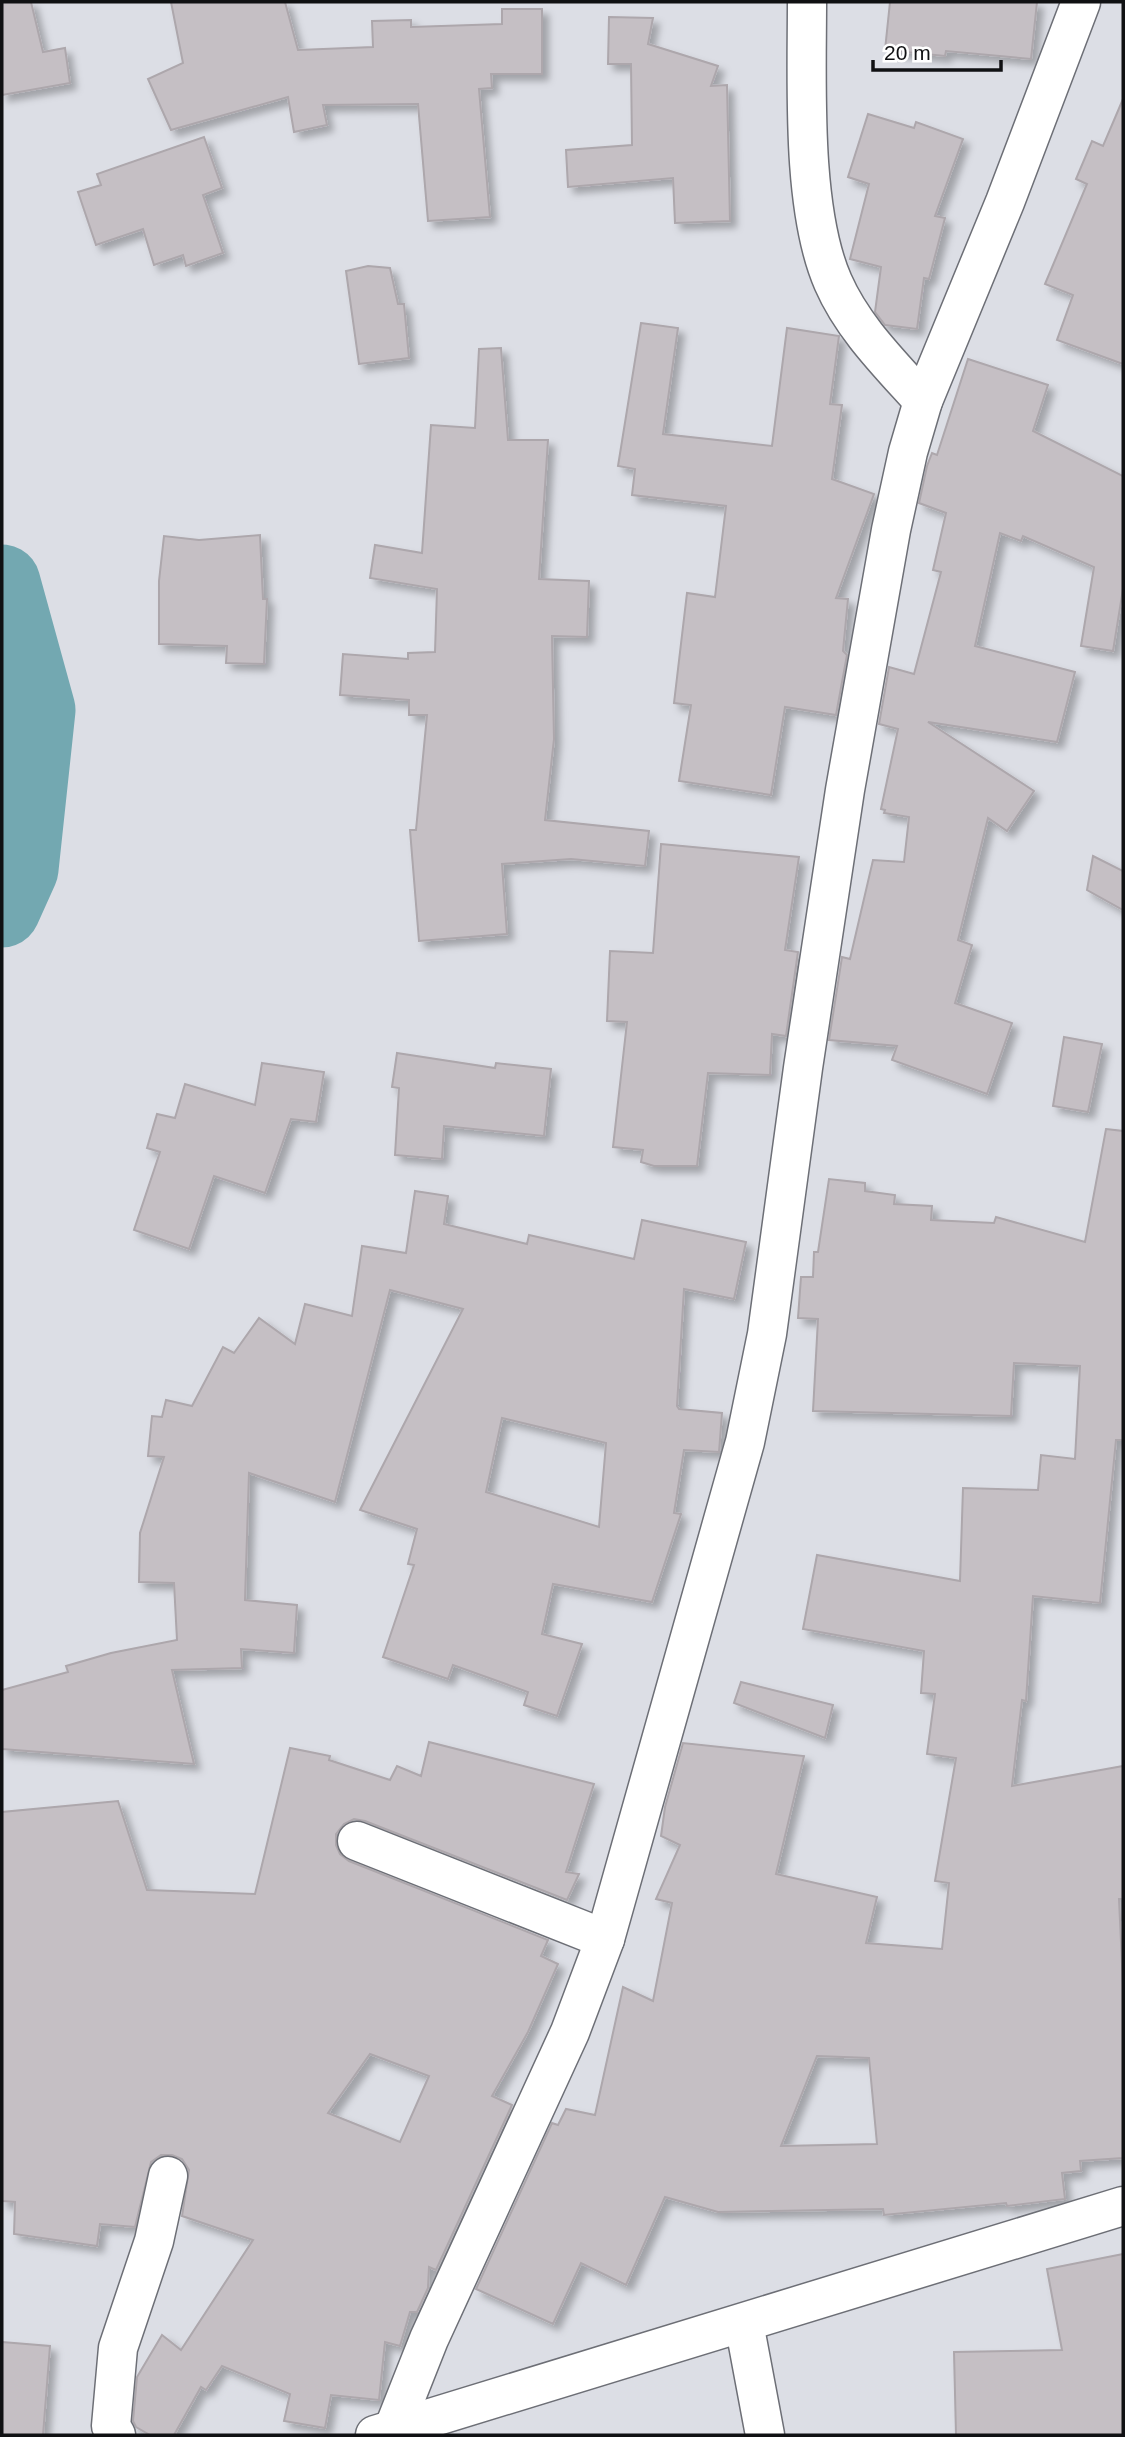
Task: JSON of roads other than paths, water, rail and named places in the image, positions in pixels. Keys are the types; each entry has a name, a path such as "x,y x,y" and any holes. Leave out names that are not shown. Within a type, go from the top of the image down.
{"street":[{"path":"807,2 811,175 820,234 832,282 860,330 923,401"},
{"path":"386,2433 570,2032 606,1939 748,1429 767,1334 803,1068 848,777 891,530 923,401 1005,202 1080,2"},
{"path":"357,1841 606,1939"},
{"path":"116,2435 111,2426 118,2348 153,2241 168,2176"},
{"path":"386,2433 1123,2206"},
{"path":"744,2323 765,2435"}],"waterway":[{"path":"2,583 37,710 20,869 2,909"}]}
